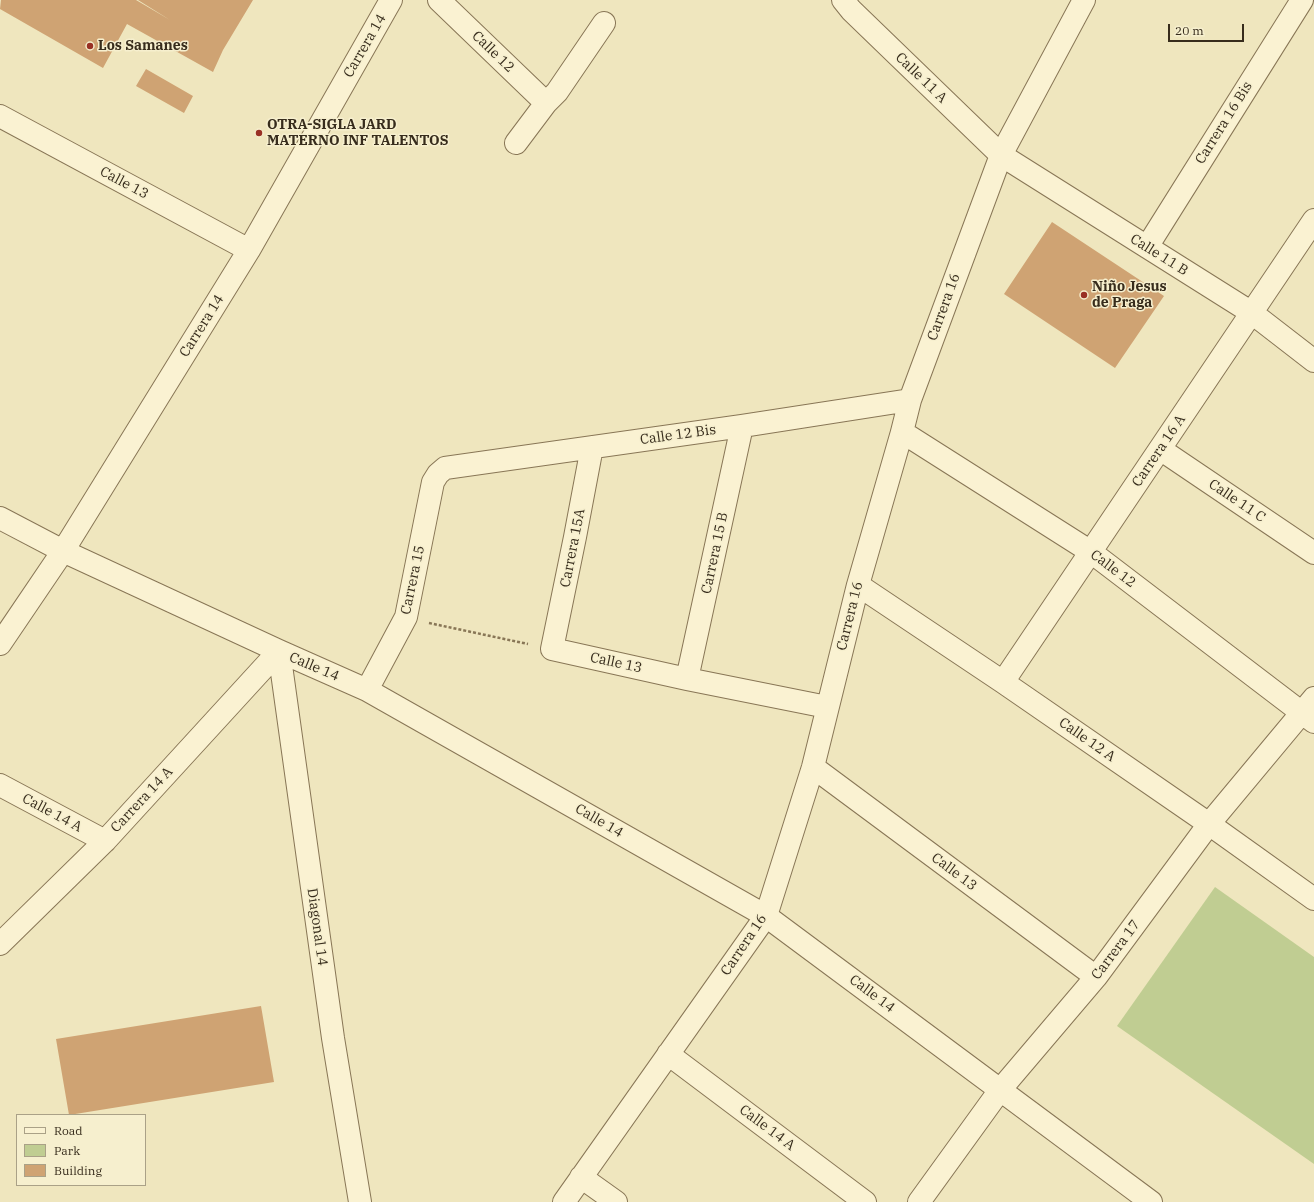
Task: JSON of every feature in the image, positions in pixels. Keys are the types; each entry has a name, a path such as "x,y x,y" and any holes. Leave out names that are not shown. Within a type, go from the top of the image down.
{"street":[{"name":"Carrera 14","path":"0,644 63,551 249,250 391,0"},
{"name":"Calle 12","path":"439,0 546,103"},
{"name":"Calle 11 A","path":"843,0 851,10 1001,155"},
{"name":"Carrera 16","path":"564,1202 766,916 812,767 858,585 910,400 1001,155 1084,0"},
{"name":"Carrera 16 Bis","path":"1147,247 1302,0"},
{"path":"516,144 546,103 558,92 604,23"},
{"name":"Calle 13","path":"0,116 249,250"},
{"name":"Calle 11 B","path":"1001,155 1252,313 1314,361"},
{"name":"Carrera 16 A","path":"1003,682 1314,220"},
{"name":"Calle 12 Bis","path":"445,468 742,426 910,400"},
{"name":"Carrera 15 B","path":"687,679 742,426"},
{"name":"Calle 12","path":"902,432 1090,552 1310,711"},
{"name":"Carrera 15A","path":"552,649 592,447"},
{"name":"Calle 11 C","path":"1160,449 1314,553"},
{"name":"Carrera 15","path":"367,690 406,617 433,482 438,474 445,468"},
{"name":"Calle 14","path":"0,518 63,551 367,690 766,916 1151,1202"},
{"name":"Calle 12 A","path":"858,585 1003,682 1209,824 1314,899"},
{"name":"Calle 13","path":"552,649 687,679 828,707"},
{"name":"Carrera 14 A","path":"0,944 105,841 279,651"},
{"name":"Diagonal 14","path":"279,651 333,1038 360,1202"},
{"name":"Carrera 17","path":"919,1202 1000,1090 1096,977 1209,824 1310,711"},
{"name":"Calle 13","path":"812,767 1096,977"},
{"name":"Calle 14 A","path":"0,785 105,841"},
{"name":"Calle 14 A","path":"668,1054 866,1202"},
{"path":"581,1177 616,1202"}],"path":[{"path":"406,617 552,649"}],"green space":[{"path":"1215,887 1314,957 1314,1164 1117,1026"}],"building":[{"path":"1,0 136,0 170,20 138,0 253,0 223,50 213,72 127,24 103,68 0,9"},
{"path":"146,69 193,96 184,113 136,86"},
{"name":"Niño Jesus de Praga","path":"1052,222 1164,296 1115,368 1004,294"},
{"path":"261,1006 274,1082 69,1114 56,1039"}],"place":[{"name":"Los Samanes","path":"90,46"},
{"name":"OTRA-SIGLA JARD MATERNO INF TALENTOS","path":"259,133"},
{"name":"Niño Jesus de Praga","path":"1084,295"}]}
